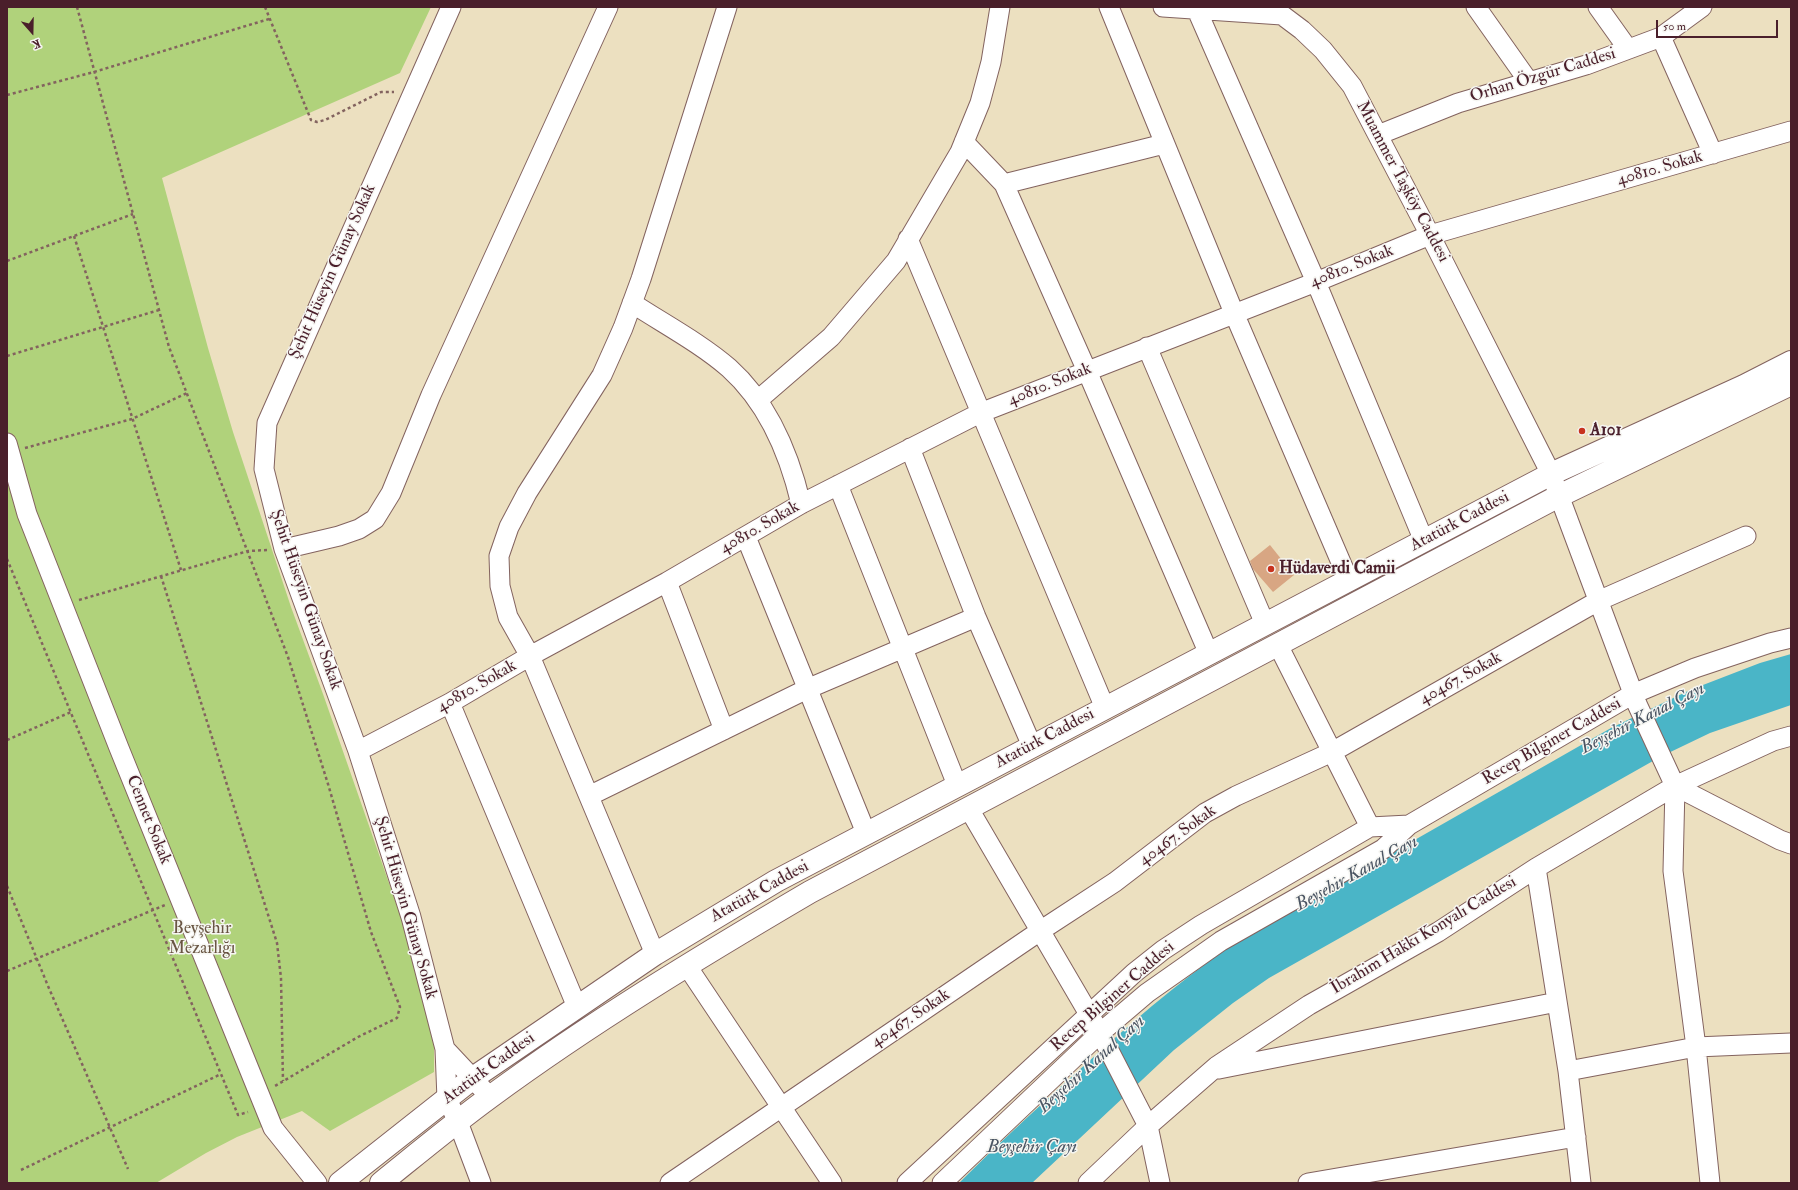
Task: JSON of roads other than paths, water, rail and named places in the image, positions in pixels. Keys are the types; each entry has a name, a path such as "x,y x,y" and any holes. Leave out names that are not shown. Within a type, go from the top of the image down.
{"main road":[{"name":"Atatürk Caddesi","path":"340,1183 473,1078 654,954 776,881 1551,474 1744,386 1791,362"},
{"name":"Atatürk Caddesi","path":"381,1183 490,1097 583,1032 687,966 810,892 1559,496 1791,384"}],"street":[{"name":"Şehit Hüseyin Günay Sokak","path":"447,1099 445,1049 411,917 358,751 284,549 264,469 267,423 451,7"},
{"path":"284,549 340,536 359,529 375,519 391,493 431,395 608,7"},
{"path":"654,954 530,656 508,617 500,586 499,556 509,527 527,493 602,375 623,328 727,7"},
{"path":"758,400 831,337 896,261 960,152 980,103 991,62 1000,7"},
{"path":"1108,7 1234,313 1349,581"},
{"name":"Muammer Taşköy Caddesi","path":"1163,7 1281,11 1322,50 1352,86 1430,235 1551,474 1635,699 1675,786"},
{"path":"1476,7 1529,82"},
{"path":"1598,7 1628,49"},
{"name":"Orhan Özgür Caddesi","path":"1378,135 1458,103 1586,65 1661,37 1702,7"},
{"path":"1196,8 1316,282 1424,541"},
{"path":"1661,37 1713,154"},
{"name":"40810. Sokak","path":"358,751 450,703 530,656 667,582 801,504 980,413 1316,282 1430,235 1791,131"},
{"path":"964,142 1004,184 1087,371 1209,654"},
{"path":"1004,184 1164,144"},
{"path":"908,239 1105,708"},
{"path":"632,303 703,349 729,368 758,400 782,442 794,473 801,504"},
{"path":"1147,347 1265,624"},
{"name":"Cennet Sokak","path":"8,448 23,502 272,1128 317,1183"},
{"path":"910,448 976,616 1032,746"},
{"path":"838,485 957,785"},
{"name":"40467. Sokak","path":"670,1183 1040,931 1115,882 1205,814 1236,796 1332,752 1598,601 1746,536"},
{"path":"746,537 866,833"},
{"path":"667,582 724,730"},
{"path":"589,796 807,689 976,616"},
{"name":"Recep Bilginer Caddesi","path":"942,1183 1100,1033 1147,993 1221,941 1383,849 1409,825 1635,699 1695,668 1770,643 1791,638"},
{"path":"1278,645 1370,827"},
{"path":"450,703 577,1007"},
{"name":"İbrahim Hakkı Konyalı Caddesi","path":"1088,1183 1148,1126 1212,1070 1309,1005 1438,932 1536,868 1675,786 1773,741 1791,736"},
{"path":"1710,1183 1696,1047 1673,870 1675,786 1780,840 1791,844"},
{"path":"969,809 1090,1015 1148,1126 1160,1183"},
{"name":"Recep Bilginer Caddesi","path":"907,1183 1134,973 1169,946 1201,925 1370,827 1409,825"},
{"path":"1536,868 1568,1072 1581,1183"},
{"path":"687,966 832,1183"},
{"path":"1212,1070 1557,1002"},
{"path":"1568,1072 1696,1047 1791,1043"},
{"path":"445,1049 490,1097"},
{"path":"447,1099 458,1122 481,1183"},
{"path":"1308,1183 1576,1137"}],"water":[{"name":"Beyşehir Çayı","path":"1791,654 1791,705 1710,733 1660,757 1269,978 1233,1003 1174,1050 1032,1183 959,1183 1028,1117 1134,1021 1189,976 1248,935 1611,728 1690,690 1760,663"}],"place":[{"name":"A101","path":"1582,431"},
{"name":"Hüdaverdi Camii","path":"1271,569"}],"water label":[{"name":"Beyşehir Kanal Çayı","path":"1643,719"},
{"name":"Beyşehir Kanal Çayı","path":"1357,874"},
{"name":"Beyşehir Kanal Çayı","path":"1092,1065"}],"park label":[{"name":"Beyşehir Mezarlığı","path":"202,939"}]}
